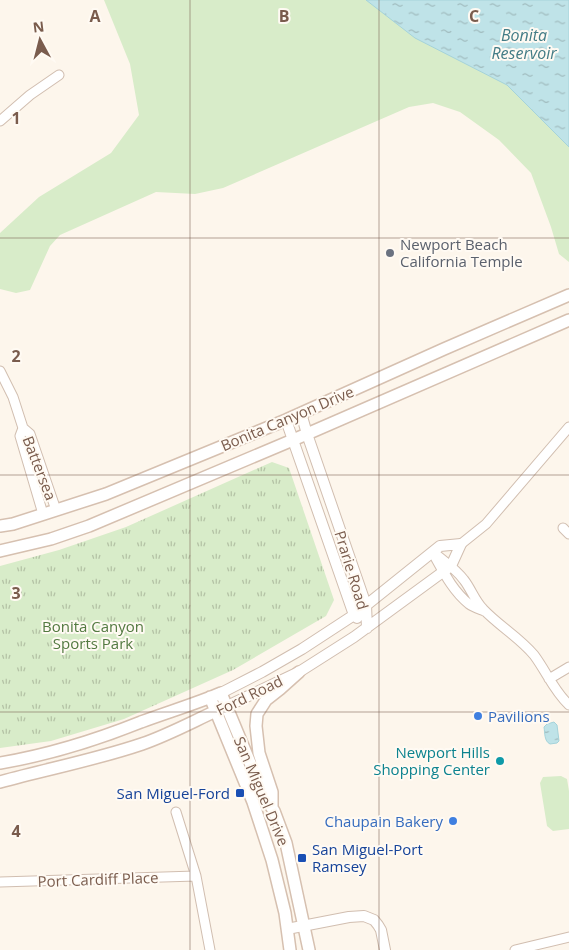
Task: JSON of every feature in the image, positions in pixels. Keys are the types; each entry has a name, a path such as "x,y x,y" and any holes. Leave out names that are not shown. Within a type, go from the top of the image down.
{"main road":[{"name":"Bonita Canyon Drive","path":"0,526 106,494 286,420 569,295"},
{"name":"Bonita Canyon Drive","path":"0,551 51,539 89,526 569,320"},
{"path":"272,807 272,792 259,753 256,726 257,714 266,700 299,672"},
{"name":"San Miguel Drive","path":"216,695 272,860 288,929 290,950"},
{"name":"Ford Road","path":"0,763 47,754 132,726 216,695"},
{"name":"San Miguel Drive","path":"221,709 263,794 274,811 286,843 309,950"},
{"name":"Ford Road","path":"0,782 142,744 221,709"}],"street":[{"path":"0,121 30,95 59,75"},
{"name":"Battersea","path":"0,371 13,397 22,428 20,436 43,514"},
{"name":"Prarie Road","path":"301,413 366,604 367,628"},
{"name":"Prarie Road","path":"286,420 354,615 367,628"},
{"name":"Ford Road","path":"221,709 299,672 340,647 447,569 461,544 486,524 569,427"},
{"name":"Battersea","path":"22,428 30,434 56,510"},
{"name":"Ford Road","path":"216,695 302,649 354,615 440,546 461,544"},
{"path":"433,552 447,569 449,581 471,605 486,612 526,646 536,658 562,699 569,705"},
{"path":"549,679 569,667"},
{"path":"176,812 196,876 210,950"},
{"name":"Port Cardiff Place","path":"0,882 196,876"},
{"path":"288,929 349,916 364,916 378,924 385,950"},
{"path":"515,950 569,937"}],"green space":[{"path":"104,0 569,0 569,262 559,254 531,173 499,140 460,112 433,103 409,107 223,188 195,194 156,192 60,235 50,246 30,290 16,293 0,289 0,233 39,197 111,153 139,115 130,64"},
{"name":"Bonita Canyon Sports Park","path":"272,462 289,468 334,600 326,616 233,670 124,719 51,741 0,748 0,566 59,550 126,527"},
{"path":"561,776 567,779 569,791 569,829 553,831 547,826 540,783 543,777"}],"water":[{"name":"Bonita Reservoir","path":"366,0 569,0 569,147 507,85 415,38"},
{"path":"554,722 557,725 559,741 550,744 546,739 544,727"}],"place":[{"name":"Newport Beach California Temple","path":"390,253"},
{"name":"Pavilions","path":"478,716"},
{"name":"Newport Hills Shopping Center","path":"500,761"},
{"name":"San Miguel-Ford","path":"240,793"},
{"name":"Chaupain Bakery","path":"453,821"},
{"name":"San Miguel-Port Ramsey","path":"302,858"}]}
